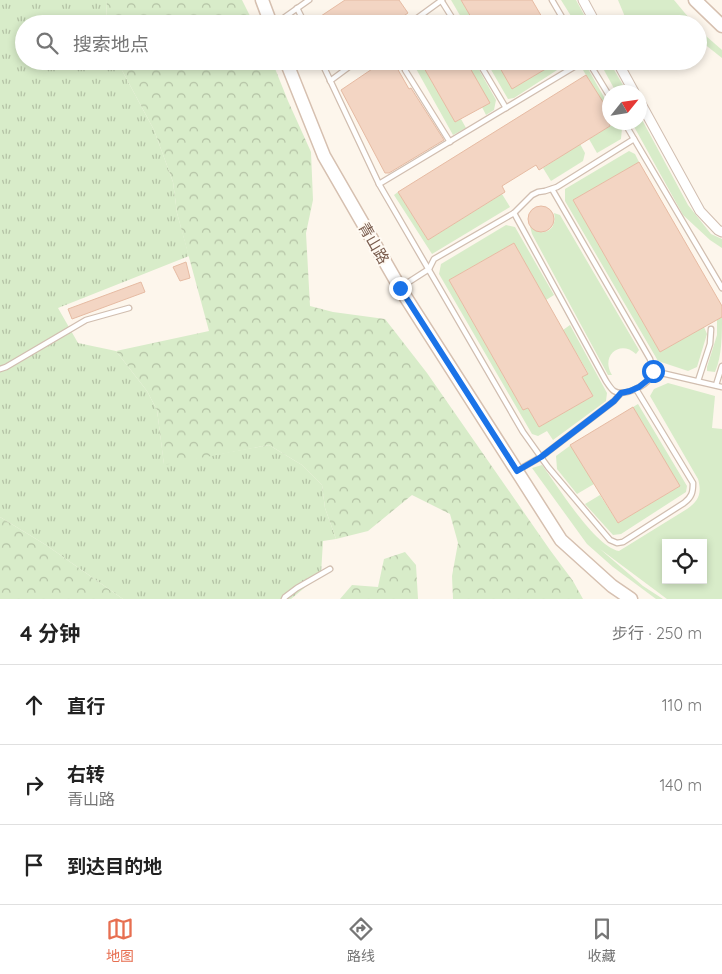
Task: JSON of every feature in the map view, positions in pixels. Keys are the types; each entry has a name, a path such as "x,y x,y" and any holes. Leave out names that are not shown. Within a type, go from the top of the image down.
{"street":[{"path":"262,0 269,15"},
{"path":"583,0 591,15"},
{"path":"695,0 722,26"},
{"name":"青山路","path":"290,70 324,156 400,288 561,540 612,586 631,599"},
{"path":"622,70 630,85"},
{"path":"647,115 700,211 722,232"}],"lane":[{"path":"287,15 309,0"},
{"path":"421,15 442,0 451,15"},
{"path":"552,0 561,15"},
{"path":"298,8 301,15"},
{"path":"326,70 379,184 523,432 541,457 610,540 616,543 624,542 684,503 691,498 693,491 693,483 636,389"},
{"path":"330,81 345,70"},
{"path":"405,70 450,142"},
{"path":"483,70 506,108"},
{"path":"379,184 569,70"},
{"path":"594,70 603,85"},
{"path":"629,130 722,288"},
{"path":"400,288 429,269 434,259 514,213 532,195 557,187 634,139"},
{"path":"514,213 606,381 614,391 621,393 636,389 649,379 653,371 650,359 552,189"},
{"path":"0,369 86,320 129,308"},
{"path":"698,381 710,344 711,329"},
{"path":"716,385 722,366"},
{"path":"653,371 722,386"},
{"path":"517,471 541,457 614,401 621,393"},
{"path":"284,599 297,588 330,569"}],"green space":[{"path":"0,0 107,0 106,15 15,15 15,70 122,70 154,130 173,182 177,213 189,256 58,308 78,343 116,351 147,391 157,410 164,464 269,445 302,465 322,485 325,508 336,539 323,541 321,574 291,599 123,599 46,545 0,517"},
{"path":"107,0 242,0 250,15 106,15"},
{"path":"451,0 461,0 470,15 460,15"},
{"path":"561,0 576,0 584,15 570,15"},
{"path":"618,0 674,0 686,15 624,15"},
{"path":"707,37 722,50 722,58 707,46"},
{"path":"122,70 276,70 311,152 313,200 306,233 310,306 333,312 385,319 427,373 573,581 583,599 453,599 452,576 458,543 450,514 412,495 368,531 336,539 325,508 322,485 302,465 269,445 164,465 157,410 147,391 116,351 209,331 177,213 173,182 154,130"},
{"path":"417,70 425,70 455,122 461,119 466,128 453,135"},
{"path":"469,70 479,70 496,100 494,110 486,115"},
{"path":"491,70 502,70 513,88 544,70 557,70 514,98 508,99"},
{"path":"583,70 589,70 602,94 602,101"},
{"path":"604,70 614,70 623,85 612,85"},
{"path":"647,129 688,205 711,234 722,239 722,248 710,240 683,215 636,130"},
{"path":"604,130 622,130 621,139 597,153 589,139"},
{"path":"580,144 585,153 583,161 551,181 543,168"},
{"path":"629,151 635,154 639,162 573,200 660,352 704,327 707,334 697,367 688,371 658,361 565,201 565,189"},
{"path":"398,192 428,240 502,194 510,207 432,254 394,195"},
{"path":"554,213 560,215 639,350 636,354 624,348 614,352 608,362 612,375 608,375 532,234 530,226 539,232 548,231 554,224"},
{"path":"506,225 515,227 554,295 546,300 514,243 449,280 523,410 528,408 539,427 593,396 582,377 588,373 563,330 570,325 607,393 606,401 553,440 547,431 538,436 532,434 439,274 441,264"},
{"path":"722,317 719,359 715,372 707,371 717,335 717,320"},
{"path":"668,383 715,396 712,428 722,429 722,599 667,599 600,549 643,586 663,599 656,599 613,567 587,544 532,468 542,465 588,527 609,547 619,551 687,509 699,496 698,479 650,396 654,389"},
{"path":"638,404 687,486 686,492 621,534 613,535 585,504 600,495 618,523 680,486 633,407"},
{"path":"571,445 594,484 577,494 557,469 556,456"},
{"path":"0,517 46,545 123,599 0,599"},
{"path":"405,552 416,565 418,599 340,599 352,585 378,587 384,559"}],"building":[{"path":"345,0 399,0 408,13 405,15 322,15"},
{"path":"461,0 532,0 541,15 470,15"},
{"path":"371,70 398,70 444,140 389,173 385,173 341,90"},
{"path":"425,70 471,70 490,103 455,122"},
{"path":"501,70 544,70 512,89"},
{"path":"586,75 602,100 602,130 604,130 539,170 536,165 502,186 505,192 428,240 398,192"},
{"path":"639,162 722,306 722,317 660,352 573,200"},
{"path":"541,206 551,209 554,219 551,229 541,232 531,229 528,219 531,209"},
{"path":"514,243 588,374 582,377 593,396 539,427 528,408 523,410 449,280"},
{"path":"186,262 190,278 180,281 173,267"},
{"path":"141,282 145,292 72,319 68,309"},
{"path":"633,407 680,486 618,523 570,445"}],"route":[{"path":"400,288 517,471 541,457 614,401 621,393 639,387 649,379 653,371"}]}
